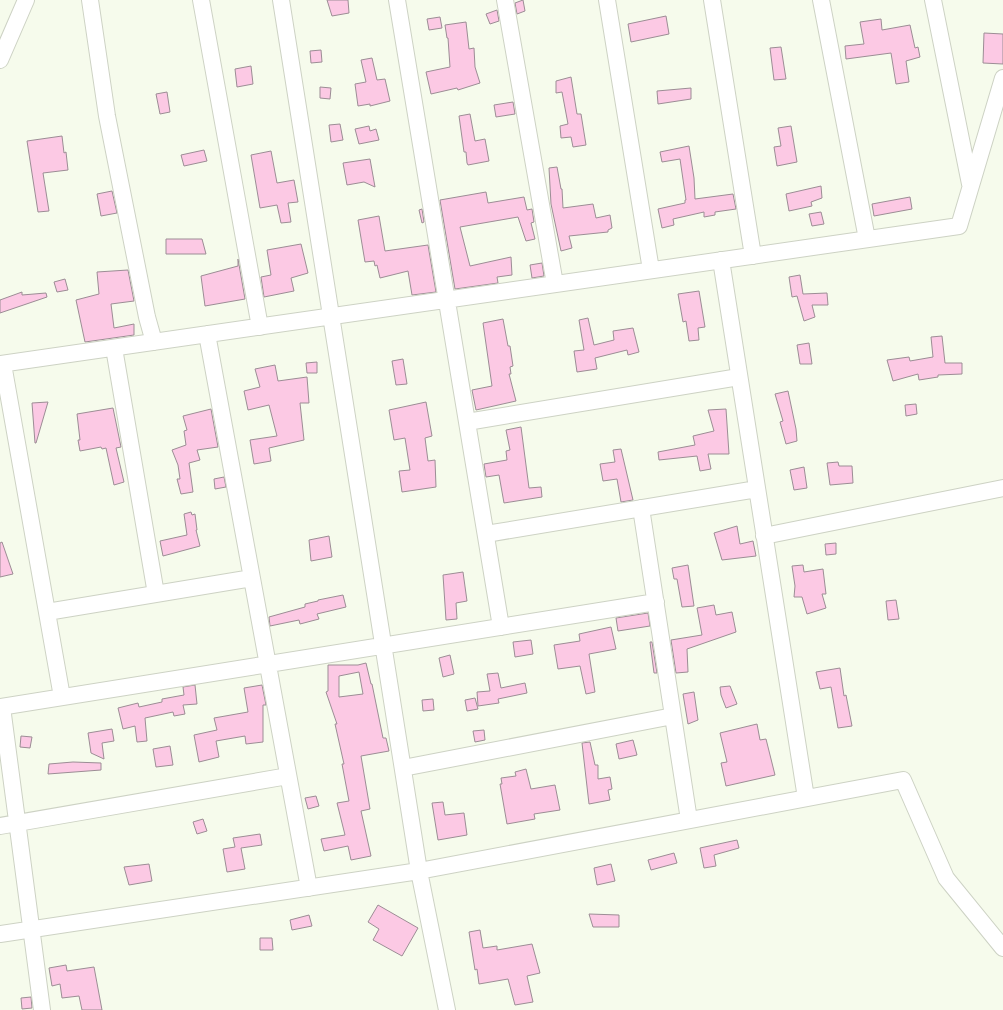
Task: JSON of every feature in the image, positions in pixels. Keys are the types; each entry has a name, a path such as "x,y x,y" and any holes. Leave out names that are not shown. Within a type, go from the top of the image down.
{"street":[{"path":"0,60 26,0"},
{"path":"90,0 107,116 147,317 154,342"},
{"path":"202,0 260,327"},
{"path":"281,0 419,871 447,1010"},
{"path":"397,0 501,627"},
{"path":"505,0 555,284"},
{"path":"607,0 651,270"},
{"path":"712,0 753,256"},
{"path":"821,0 867,239"},
{"path":"933,0 971,186"},
{"path":"62,697 2,364 959,226 1003,78"},
{"path":"721,260 806,798"},
{"path":"207,334 309,888"},
{"path":"114,348 156,594"},
{"path":"467,422 739,377"},
{"path":"764,536 1003,488"},
{"path":"486,534 757,489"},
{"path":"641,508 689,820"},
{"path":"47,612 252,578"},
{"path":"42,1010 1,707 656,602"},
{"path":"403,768 673,716"},
{"path":"0,826 288,776"},
{"path":"0,934 419,871 904,780 946,878 1003,948"}],"building":[{"path":"327,0 348,0 349,13 332,16"},
{"path":"523,0 525,11 517,14 515,3"},
{"path":"497,10 499,21 490,24 486,14"},
{"path":"666,16 669,34 631,42 628,24"},
{"path":"440,17 442,28 429,30 427,19"},
{"path":"881,19 882,30 910,25 915,48 918,47 920,57 906,61 909,82 896,84 891,53 846,59 845,46 864,44 860,22"},
{"path":"466,22 469,49 474,48 475,67 480,83 458,90 457,88 431,94 426,72 450,67 448,38 445,25"},
{"path":"984,33 1003,34 1003,64 983,63"},
{"path":"781,47 786,79 774,80 770,48"},
{"path":"321,50 322,62 311,63 310,51"},
{"path":"372,58 377,80 385,79 390,101 370,106 370,104 358,106 355,84 366,82 361,60"},
{"path":"251,66 253,84 237,87 235,69"},
{"path":"571,77 577,114 581,114 586,145 573,147 571,137 561,138 560,126 568,124 562,92 556,93 556,81"},
{"path":"320,87 331,88 330,99 320,98"},
{"path":"691,88 691,99 658,104 657,91"},
{"path":"167,92 170,112 160,114 156,94"},
{"path":"513,102 515,114 496,117 494,105"},
{"path":"470,114 475,141 485,139 489,161 468,165 466,152 464,152 459,116"},
{"path":"340,124 343,140 331,142 329,125"},
{"path":"369,126 370,131 376,129 379,140 359,144 355,129"},
{"path":"791,126 797,162 777,166 774,147 781,146 778,128"},
{"path":"62,136 68,170 43,173 49,211 38,212 27,141"},
{"path":"689,146 694,178 695,199 733,194 736,209 715,212 715,215 704,217 704,212 673,219 674,225 662,228 658,209 685,203 686,200 680,159 662,162 660,152"},
{"path":"204,150 207,161 184,166 181,155"},
{"path":"271,151 277,183 294,180 298,202 288,203 291,222 281,223 277,205 260,208 251,155"},
{"path":"370,159 375,187 364,182 347,185 343,163"},
{"path":"557,167 562,189 563,208 593,204 596,218 610,215 612,228 608,230 608,232 569,236 572,248 561,251 551,204 549,168"},
{"path":"821,186 822,198 811,202 812,206 789,211 786,194"},
{"path":"112,191 117,213 101,216 97,194"},
{"path":"486,192 488,203 524,197 527,210 532,209 534,222 531,223 535,239 526,241 518,217 460,227 470,266 511,257 512,275 497,277 498,283 455,289 440,200"},
{"path":"910,197 912,209 874,216 872,204"},
{"path":"422,209 424,222 422,223 419,210"},
{"path":"821,212 824,224 812,226 809,214"},
{"path":"379,216 385,251 428,245 436,292 412,295 408,271 380,278 377,265 375,266 374,261 365,262 358,220"},
{"path":"166,239 202,239 206,254 166,254"},
{"path":"301,244 308,273 291,278 294,291 264,297 261,277 271,275 267,250"},
{"path":"238,259 245,299 205,306 201,276 238,266"},
{"path":"542,263 544,276 532,278 530,265"},
{"path":"128,270 134,301 111,304 114,328 134,324 134,335 85,342 76,300 99,294 97,272"},
{"path":"800,275 803,294 827,293 828,305 812,305 815,317 804,321 797,296 792,297 789,277"},
{"path":"65,279 68,290 57,292 54,282"},
{"path":"699,291 705,327 698,328 699,340 689,341 686,321 683,322 678,294"},
{"path":"22,292 22,295 46,293 47,297 0,313 0,300"},
{"path":"588,318 594,345 614,340 613,331 633,328 639,352 628,355 627,350 595,358 597,369 577,372 574,351 584,350 579,320"},
{"path":"503,319 508,346 510,346 513,366 510,367 511,374 509,374 516,401 476,410 472,390 492,386 483,323"},
{"path":"942,336 945,363 962,363 962,374 938,375 938,377 919,380 918,374 893,381 887,360 909,357 910,361 933,357 931,337"},
{"path":"809,343 812,364 800,364 797,345"},
{"path":"403,359 407,384 396,385 392,361"},
{"path":"317,362 317,373 307,373 306,363"},
{"path":"275,365 278,381 307,377 309,403 300,403 304,440 269,448 271,461 254,464 250,440 277,436 269,405 248,410 244,391 260,387 255,369"},
{"path":"788,391 797,441 786,444 780,422 783,421 775,394"},
{"path":"48,402 36,443 35,443 32,403"},
{"path":"426,402 432,436 425,438 428,461 435,460 436,487 402,492 399,471 410,470 405,438 394,440 389,410"},
{"path":"916,404 917,414 906,416 905,405"},
{"path":"113,408 121,447 116,448 124,482 114,485 106,448 102,449 101,447 80,451 77,414"},
{"path":"211,409 218,447 197,450 200,460 189,463 193,492 181,494 177,479 180,479 178,465 172,450 186,445 184,431 187,430 183,416"},
{"path":"726,409 729,454 708,454 711,469 700,471 697,456 659,460 658,452 695,445 693,436 714,431 708,410"},
{"path":"521,427 529,488 541,487 542,497 504,503 499,475 486,477 484,464 507,460 506,451 510,450 506,430"},
{"path":"621,449 633,500 621,502 617,479 603,481 600,464 615,462 613,450"},
{"path":"838,462 839,466 852,466 853,483 830,485 827,463"},
{"path":"804,467 807,488 794,490 790,470"},
{"path":"224,477 226,487 215,489 214,479"},
{"path":"191,512 192,515 195,514 196,530 200,546 163,556 160,541 187,535 184,514"},
{"path":"737,526 740,544 753,541 756,556 722,560 714,533"},
{"path":"329,536 332,557 311,561 309,540"},
{"path":"2,542 13,574 0,577 0,543"},
{"path":"836,543 836,554 826,555 825,544"},
{"path":"688,565 694,606 682,607 677,579 674,579 672,568"},
{"path":"803,565 804,572 823,569 826,594 822,594 826,608 807,614 802,597 794,597 795,586 792,566"},
{"path":"463,572 467,601 456,603 457,619 446,620 443,575"},
{"path":"343,595 346,607 317,614 319,619 300,624 299,620 270,626 269,617 305,607 305,604 318,600"},
{"path":"896,600 899,619 888,620 886,601"},
{"path":"714,605 716,615 732,612 736,632 687,649 688,672 676,673 671,640 702,635 697,608"},
{"path":"648,613 650,626 618,631 616,618"},
{"path":"611,627 616,649 589,654 595,692 586,694 580,666 558,669 554,645 580,641 579,634"},
{"path":"531,640 533,654 515,657 513,642"},
{"path":"650,642 652,642 657,673 654,673"},
{"path":"450,655 454,674 443,677 439,658"},
{"path":"366,663 372,684 383,738 386,738 389,751 361,756 370,809 361,811 371,856 351,860 348,846 324,851 321,839 345,835 337,803 349,801 342,764 344,764 335,724 337,724 326,692 328,691 328,665 358,665","holes":["359,672 363,694 339,697 339,676"]},
{"path":"840,668 844,696 846,695 852,726 838,728 831,687 820,689 816,672"},
{"path":"498,673 501,688 525,683 527,693 498,699 499,703 478,706 477,692 490,691 487,674"},
{"path":"195,685 197,704 183,705 185,714 174,716 173,712 145,718 147,741 137,742 135,726 123,729 118,708 138,703 139,707 162,702 162,699 184,695 183,687"},
{"path":"262,685 266,705 263,705 263,742 246,744 245,736 216,741 219,757 199,762 194,735 217,730 214,718 248,712 244,688"},
{"path":"730,686 737,704 726,708 721,695 720,687"},
{"path":"694,692 698,720 688,724 683,694"},
{"path":"475,698 478,709 467,711 465,700"},
{"path":"433,699 434,710 423,711 422,700"},
{"path":"757,724 760,740 766,739 775,775 726,786 721,763 727,762 720,733"},
{"path":"112,729 114,741 102,743 104,759 91,753 88,733"},
{"path":"484,730 485,740 475,742 473,731"},
{"path":"21,736 32,737 30,748 20,747"},
{"path":"633,740 637,755 619,759 616,744"},
{"path":"590,742 595,765 598,765 598,779 610,777 612,789 608,790 610,800 589,804 582,743"},
{"path":"170,746 173,765 156,767 153,749"},
{"path":"73,762 101,763 101,770 48,774 49,764"},
{"path":"526,769 531,789 555,785 560,810 534,814 535,819 507,824 500,784 502,784 501,778 516,776 515,772"},
{"path":"316,796 319,806 308,809 305,798"},
{"path":"443,802 445,815 464,813 467,835 438,840 432,803"},
{"path":"203,819 207,831 197,834 193,822"},
{"path":"260,834 262,845 241,848 245,869 227,872 223,849 235,847 233,838"},
{"path":"737,840 739,848 714,855 716,866 704,868 700,848"},
{"path":"674,853 677,863 651,870 648,860"},
{"path":"149,864 152,881 129,885 124,867"},
{"path":"611,864 615,881 597,885 594,868"},
{"path":"378,905 418,928 402,956 373,940 379,929 368,922"},
{"path":"589,914 619,915 619,927 593,927"},
{"path":"309,915 312,926 292,930 290,920"},
{"path":"480,930 483,948 497,946 497,950 532,944 540,973 527,976 533,1002 515,1005 508,979 479,984 477,969 475,970 469,932"},
{"path":"260,938 272,938 273,950 260,950"},
{"path":"66,965 67,971 94,967 102,1010 82,1010 79,996 62,998 60,984 52,986 49,968"},
{"path":"31,997 32,1008 22,1009 21,998"}]}
